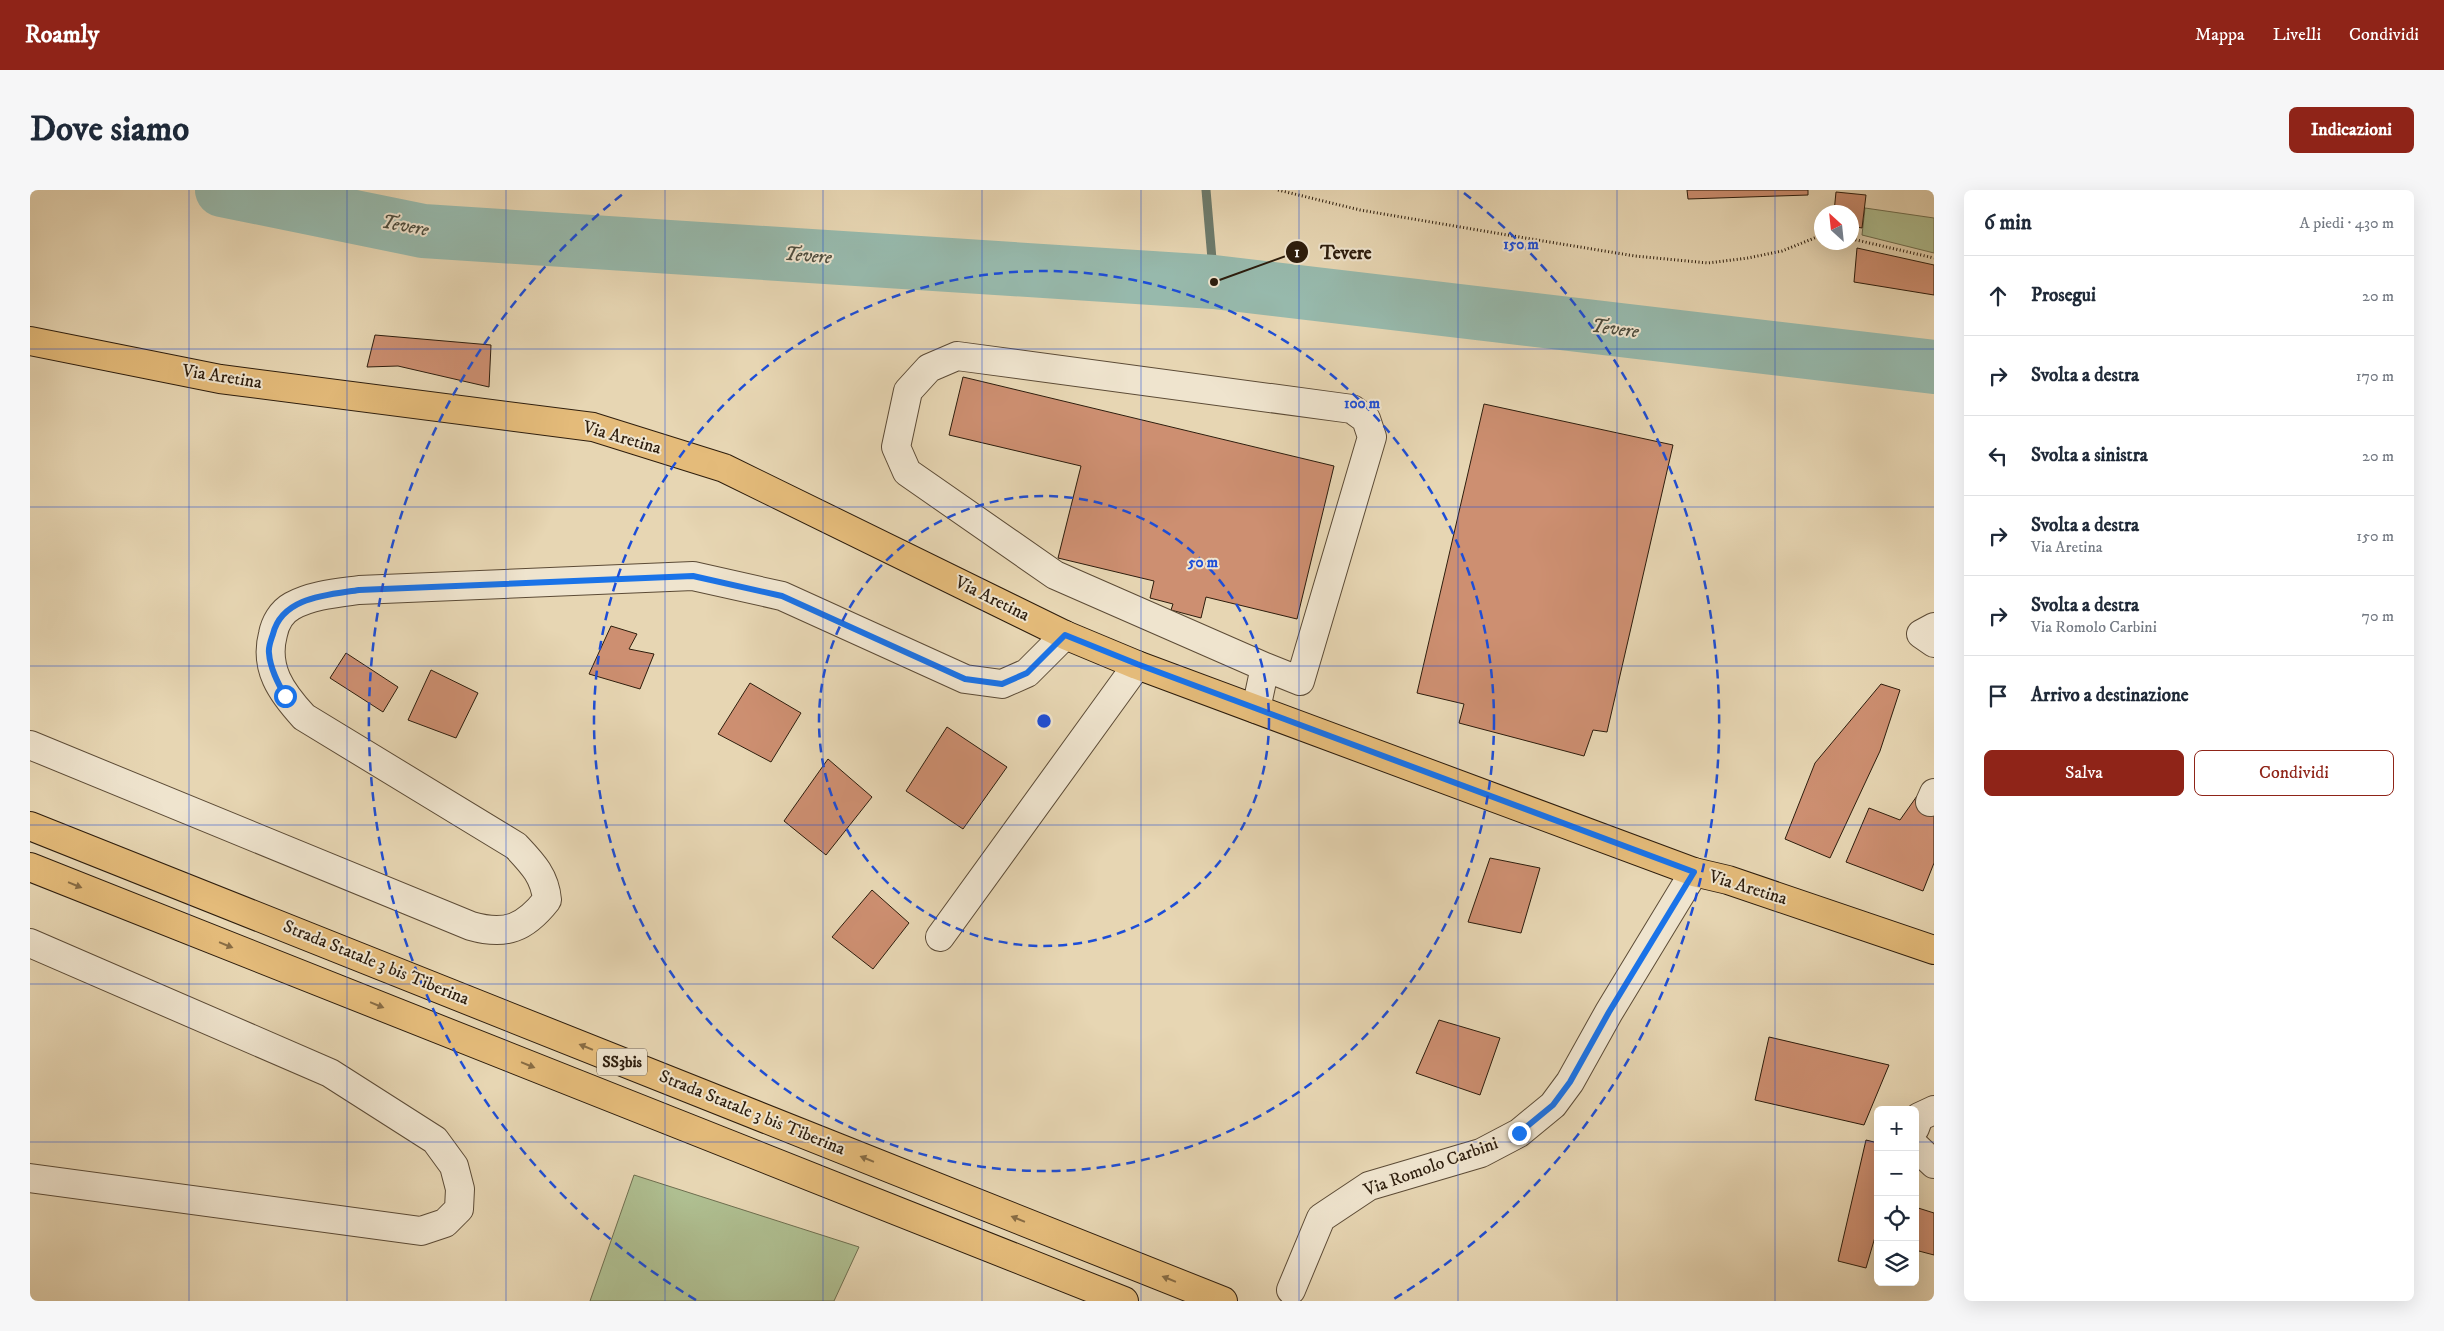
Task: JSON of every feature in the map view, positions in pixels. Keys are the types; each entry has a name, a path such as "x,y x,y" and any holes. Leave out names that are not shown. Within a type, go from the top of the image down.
{"main road":[{"name":"Via Aretina","path":"30,341 220,379 593,427 724,468 1065,635 1137,664 1694,872 1728,880 1934,950"},
{"name":"Strada Statale 3 bis Tiberina","path":"30,826 1219,1299"},
{"name":"SS3bis","path":"30,867 1124,1301"}],"street":[{"path":"957,356 1352,409 1366,419 1372,437 1300,681 1265,668 1055,575 906,472 896,447 908,391 929,368 957,356"},
{"path":"30,745 471,926 491,931 516,926 534,916 547,900 546,885 537,869 516,846 304,717 285,696 273,672 268,651 276,623 290,607 319,596 359,590 693,576 782,596 965,679 1002,684 1027,673 1065,635"},
{"path":"1934,628 1921,634 1934,643"},
{"path":"940,937 1137,664"},
{"path":"1256,709 1265,668"},
{"name":"Via Romolo Carbini","path":"1290,1290 1321,1218 1369,1186 1480,1153 1519,1133 1553,1105 1570,1082 1609,1012 1694,872"},
{"path":"30,944 330,1073 435,1140 454,1166 460,1189 458,1209 445,1223 421,1231 30,1178"},
{"path":"1919,1117 1934,1110"},
{"path":"1919,1150 1934,1164"}],"path":[{"path":"1278,190 1360,210 1635,256 1708,263 1782,251 1814,238"},
{"path":"1859,241 1934,258"}],"green space":[{"path":"1865,208 1934,218 1934,253 1862,235"},
{"path":"634,1175 859,1247 834,1301 590,1301"}],"building":[{"path":"1687,190 1808,190 1808,195 1688,199"},
{"path":"1836,192 1866,195 1862,228 1859,227 1859,205 1835,205"},
{"path":"1859,248 1934,265 1934,295 1854,282 1857,250"},
{"path":"375,335 491,345 489,387 398,366 367,367"},
{"path":"963,377 1334,466 1297,619 1206,597 1201,618 1171,610 1173,604 1150,598 1154,581 1058,558 1081,466 949,435"},
{"path":"1484,404 1673,445 1607,732 1593,730 1584,756 1459,723 1464,704 1417,693"},
{"path":"611,626 637,634 629,649 654,654 640,689 589,674"},
{"path":"346,653 398,687 383,712 330,678"},
{"path":"431,670 478,693 456,738 408,720"},
{"path":"750,683 801,713 771,762 718,734"},
{"path":"1881,684 1900,690 1880,751 1830,858 1785,839 1815,763"},
{"path":"947,727 1007,767 963,829 906,791"},
{"path":"828,759 872,797 826,855 784,821"},
{"path":"1917,796 1934,804 1934,863 1923,891 1846,862 1869,808 1900,820"},
{"path":"1490,858 1540,868 1521,933 1468,922"},
{"path":"872,890 909,923 873,969 832,937"},
{"path":"1439,1020 1500,1038 1480,1095 1416,1073"},
{"path":"1769,1037 1889,1065 1864,1125 1755,1100"},
{"path":"1866,1140 1874,1142 1874,1240 1866,1268 1838,1261"},
{"path":"1919,1208 1934,1213 1934,1255 1919,1251"}],"waterway":[{"name":"Tevere","path":"222,190 423,231 1214,282 1934,367"},
{"path":"1206,190 1214,282"}],"place":[{"name":"Tevere","path":"1214,282"}],"route":[{"path":"285,696 273,672 268,651 276,623 290,607 319,596 359,590 693,576 782,596 965,679 1002,684 1027,673 1065,635 1137,664 1694,872 1609,1012 1570,1082 1553,1105 1519,1133"}]}
